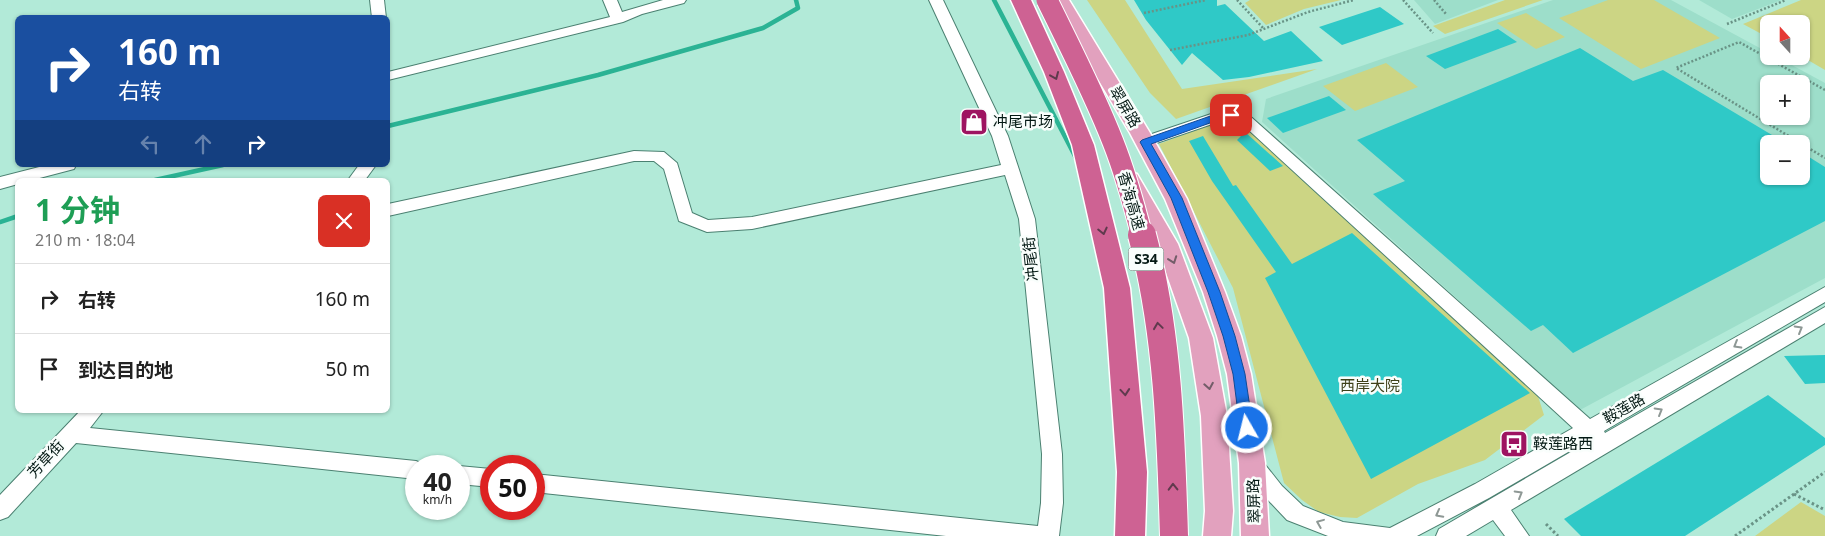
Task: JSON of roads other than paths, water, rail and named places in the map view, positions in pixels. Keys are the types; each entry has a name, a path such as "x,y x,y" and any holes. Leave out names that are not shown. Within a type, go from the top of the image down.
{"highway":[{"name":"S34","path":"1021,0 1054,72 1083,145 1117,288 1132,472 1130,536"},
{"name":"香海高速","path":"1047,0 1114,144 1136,211 1153,288 1166,374 1173,474 1174,536"}],"main road":[{"name":"翠屏路","path":"1036,0 1102,129 1167,244 1201,338 1214,416 1219,511 1217,536"},
{"name":"翠屏路","path":"1060,0 1145,142 1176,198 1214,292 1229,336 1239,374 1252,463 1255,536"},
{"path":"1201,338 1229,336"}],"street":[{"path":"377,0 379,15"},
{"path":"610,0 618,20"},
{"path":"390,76 618,20 637,11 679,0"},
{"name":"冲尾街","path":"936,0 1000,136 1027,219 1052,454 1052,503 1048,536"},
{"path":"1145,142 1223,115 1231,115 1246,120 1604,444"},
{"path":"390,210 634,156 658,156 671,167 685,217 707,226 752,224 1011,168"},
{"path":"16,178 60,167"},
{"path":"358,178 366,167"},
{"path":"0,182 15,178"},
{"name":"鞍莲路","path":"1396,536 1482,491 1825,294"},
{"name":"鞍莲路","path":"1447,536 1825,314"},
{"name":"芳草街","path":"0,510 91,413"},
{"path":"70,434 405,469"},
{"path":"1252,463 1275,493 1295,513 1343,532 1384,536"},
{"path":"545,484 1040,536"},
{"path":"1496,507 1518,536"}],"waterway":[{"path":"390,126 598,75 763,28 798,8 796,0"},
{"path":"994,0 1076,158"},
{"path":"164,178 214,167"},
{"path":"0,222 15,217"}],"place":[{"name":"冲尾市场","path":"974,122"},
{"name":"鞍莲路西","path":"1514,444"}],"park label":[{"name":"西岸大院","path":"1370,386"}]}
